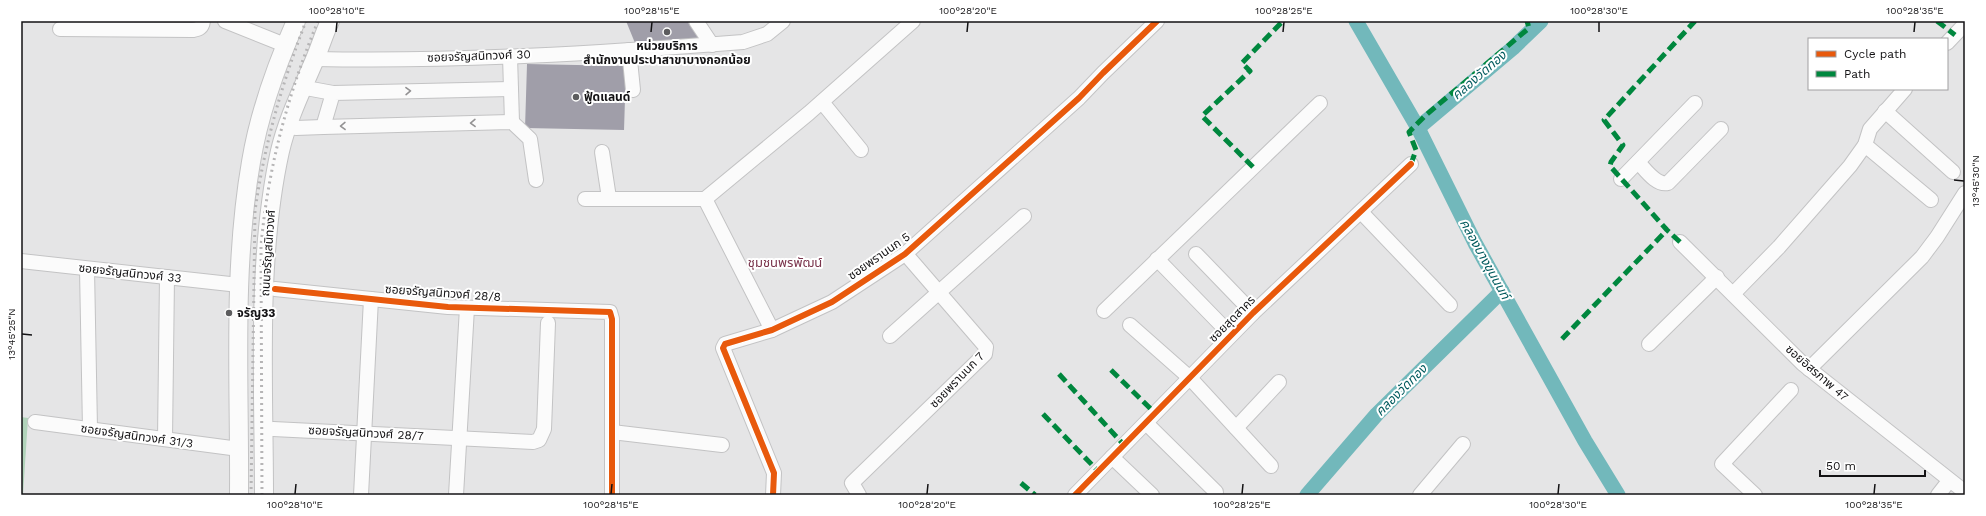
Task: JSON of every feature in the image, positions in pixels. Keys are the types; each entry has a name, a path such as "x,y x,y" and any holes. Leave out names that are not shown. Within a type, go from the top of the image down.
{"main road":[{"name":"ถนนจรัญสนิทวงศ์","path":"239,495 239,285 241,236 251,160 265,105 285,45 296,21"},
{"name":"ถนนจรัญสนิทวงศ์","path":"264,495 264,318 266,264 271,201 281,149 289,121 330,21"},
{"name":"ถนนจรัญสนิทวงศ์","path":"273,495 275,289 280,214 296,128 314,63"},
{"name":"ถนนจรัญสนิทวงศ์","path":"248,495 248,318 251,223 255,183 276,74"}],"street":[{"path":"60,29 193,30 199,29 203,25 203,21"},
{"path":"225,21 285,45"},
{"path":"696,21 712,44"},
{"name":"ซอยจรัญสนิทวงศ์ 30","path":"314,63 362,60 510,56 712,44 749,40 767,34 783,21"},
{"path":"585,199 705,199 822,102 913,21"},
{"name":"ซอยพรานนก 5","path":"773,495 774,473 723,348 725,344 730,341 772,330 832,302 905,254 1079,98 1157,21"},
{"path":"1948,42 1965,24"},
{"path":"633,90 636,49"},
{"path":"510,56 512,122"},
{"path":"306,88 334,93 511,88"},
{"path":"1733,294 1779,247 1850,166 1865,145 1870,129 1904,90"},
{"path":"323,126 334,93"},
{"path":"822,102 861,150"},
{"path":"1104,311 1320,103"},
{"path":"1621,179 1695,103"},
{"path":"1885,111 1953,172"},
{"path":"296,128 323,126 512,122 530,139 536,180"},
{"path":"1638,162 1658,182 1668,184 1721,129"},
{"path":"1865,145 1931,200"},
{"path":"602,152 609,198"},
{"name":"ซอยสุดสาคร","path":"1082,493 1112,457 1253,313 1411,164"},
{"path":"1809,369 1922,257 1937,237 1965,193"},
{"path":"705,199 772,330"},
{"path":"1360,212 1450,305"},
{"path":"890,336 1024,216"},
{"name":"ซอยอิสรภาพ 47","path":"1680,242 1809,369 1949,481 1964,488"},
{"path":"1196,254 1253,313"},
{"name":"ซอยพรานนก 7","path":"859,495 852,483 986,354 986,347 910,259"},
{"path":"1157,259 1231,336"},
{"name":"ซอยจรัญสนิทวงศ์ 33","path":"21,262 239,285"},
{"path":"87,269 90,429"},
{"path":"164,439 167,277"},
{"path":"1649,344 1717,277"},
{"name":"ซอยจรัญสนิทวงศ์ 28/8","path":"275,289 467,308 610,312 612,319 612,432"},
{"path":"361,495 371,299"},
{"path":"456,495 467,308"},
{"name":"ซอยจรัญสนิทวงศ์ 28/7","path":"273,429 364,432 533,442 539,440 543,436 544,429 548,323"},
{"path":"1130,325 1190,378 1271,466"},
{"path":"1236,428 1279,382"},
{"path":"1755,495 1722,464 1791,390"},
{"name":"ซอยจรัญสนิทวงศ์ 31/3","path":"35,422 239,449"},
{"path":"1146,423 1216,492"},
{"path":"612,495 612,432 722,445"},
{"path":"1420,495 1463,444"},
{"path":"1112,457 1152,495"},
{"path":"1938,495 1949,481"}],"green space":[{"path":"21,417 28,418 23,495 21,495"}],"building":[{"name":"หน่วยบริการ สำนักงานประปาสาขาบางกอกน้อย","path":"626,21 696,21 712,45 635,43"},
{"name":"ฟู้ดแลนด์","path":"527,64 626,66 624,130 525,128"}],"waterway":[{"name":"คลองบางขุนนนท์","path":"1356,21 1418,128 1475,243 1585,441 1618,495"},
{"name":"คลองวัดทอง","path":"1418,128 1513,48 1541,21"},
{"name":"คลองวัดทอง","path":"1307,495 1377,414 1502,291"}],"railway":[{"path":"251,495 255,211 263,163 275,115 289,68 306,21"},
{"path":"262,495 261,246 264,217 274,159 281,131 297,76 318,21"}],"marked path":[{"path":"1253,167 1202,116 1250,71 1242,63 1283,21"},
{"path":"1411,164 1416,150 1409,132 1426,115 1529,28 1527,21"},
{"path":"1680,242 1667,230 1610,166 1611,162 1623,145 1604,120 1695,21"},
{"path":"1937,21 1955,35"},
{"path":"1562,339 1667,230"},
{"path":"1111,370 1155,413"},
{"path":"1059,374 1124,445"},
{"path":"1043,414 1098,471"},
{"path":"1021,483 1035,495"}],"cycle path":[{"path":"773,495 774,473 723,348 725,344 772,330 832,302 905,254 1079,98 1157,21"},
{"path":"1075,495 1253,313 1411,164"},
{"path":"275,289 448,307 610,312 612,319 612,495"}],"place":[{"name":"หน่วยบริการ สำนักงานประปาสาขาบางกอกน้อย","path":"667,32"},
{"name":"ฟู้ดแลนด์","path":"576,97"},
{"name":"จรัญ33","path":"229,313"}],"district":[{"name":"ชุมชนพรพัฒน์","path":"785,262"}]}
